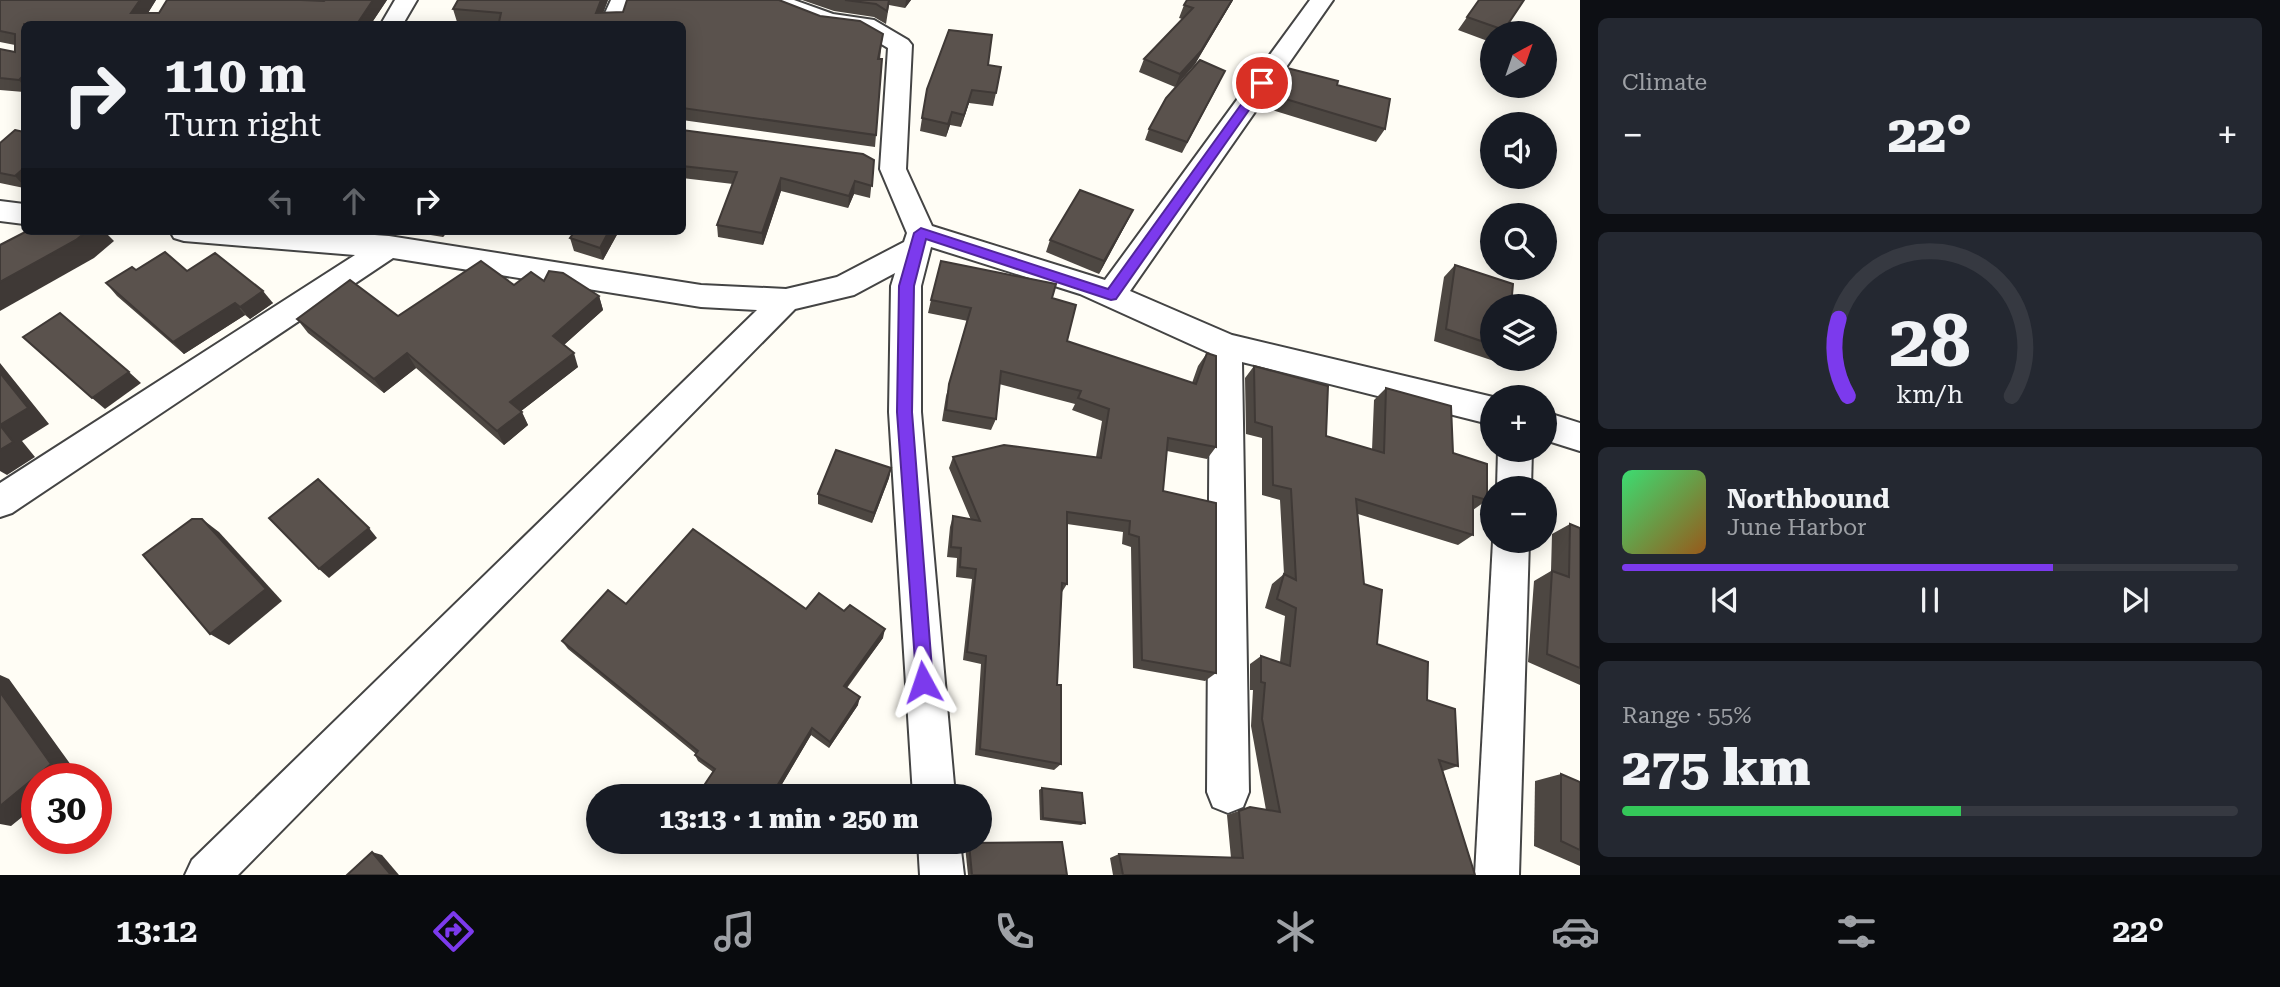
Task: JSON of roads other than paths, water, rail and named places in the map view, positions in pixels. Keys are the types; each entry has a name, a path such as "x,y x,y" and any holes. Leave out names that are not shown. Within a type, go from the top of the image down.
{"street":[{"path":"394,21 405,0"},
{"path":"613,21 622,0"},
{"path":"773,0 829,21 866,25 900,45 898,117 881,163 919,240 906,286 905,412 933,784"},
{"path":"1111,295 1322,0"},
{"path":"0,211 21,214"},
{"path":"235,235 389,247 701,296 786,300 844,287 919,240 1111,295 1226,346 1480,408"},
{"path":"0,502 389,247"},
{"path":"206,875 786,300"},
{"path":"1226,346 1228,792"},
{"path":"1557,430 1580,437"},
{"path":"1497,875 1510,553"},
{"path":"940,854 942,875"}]}
